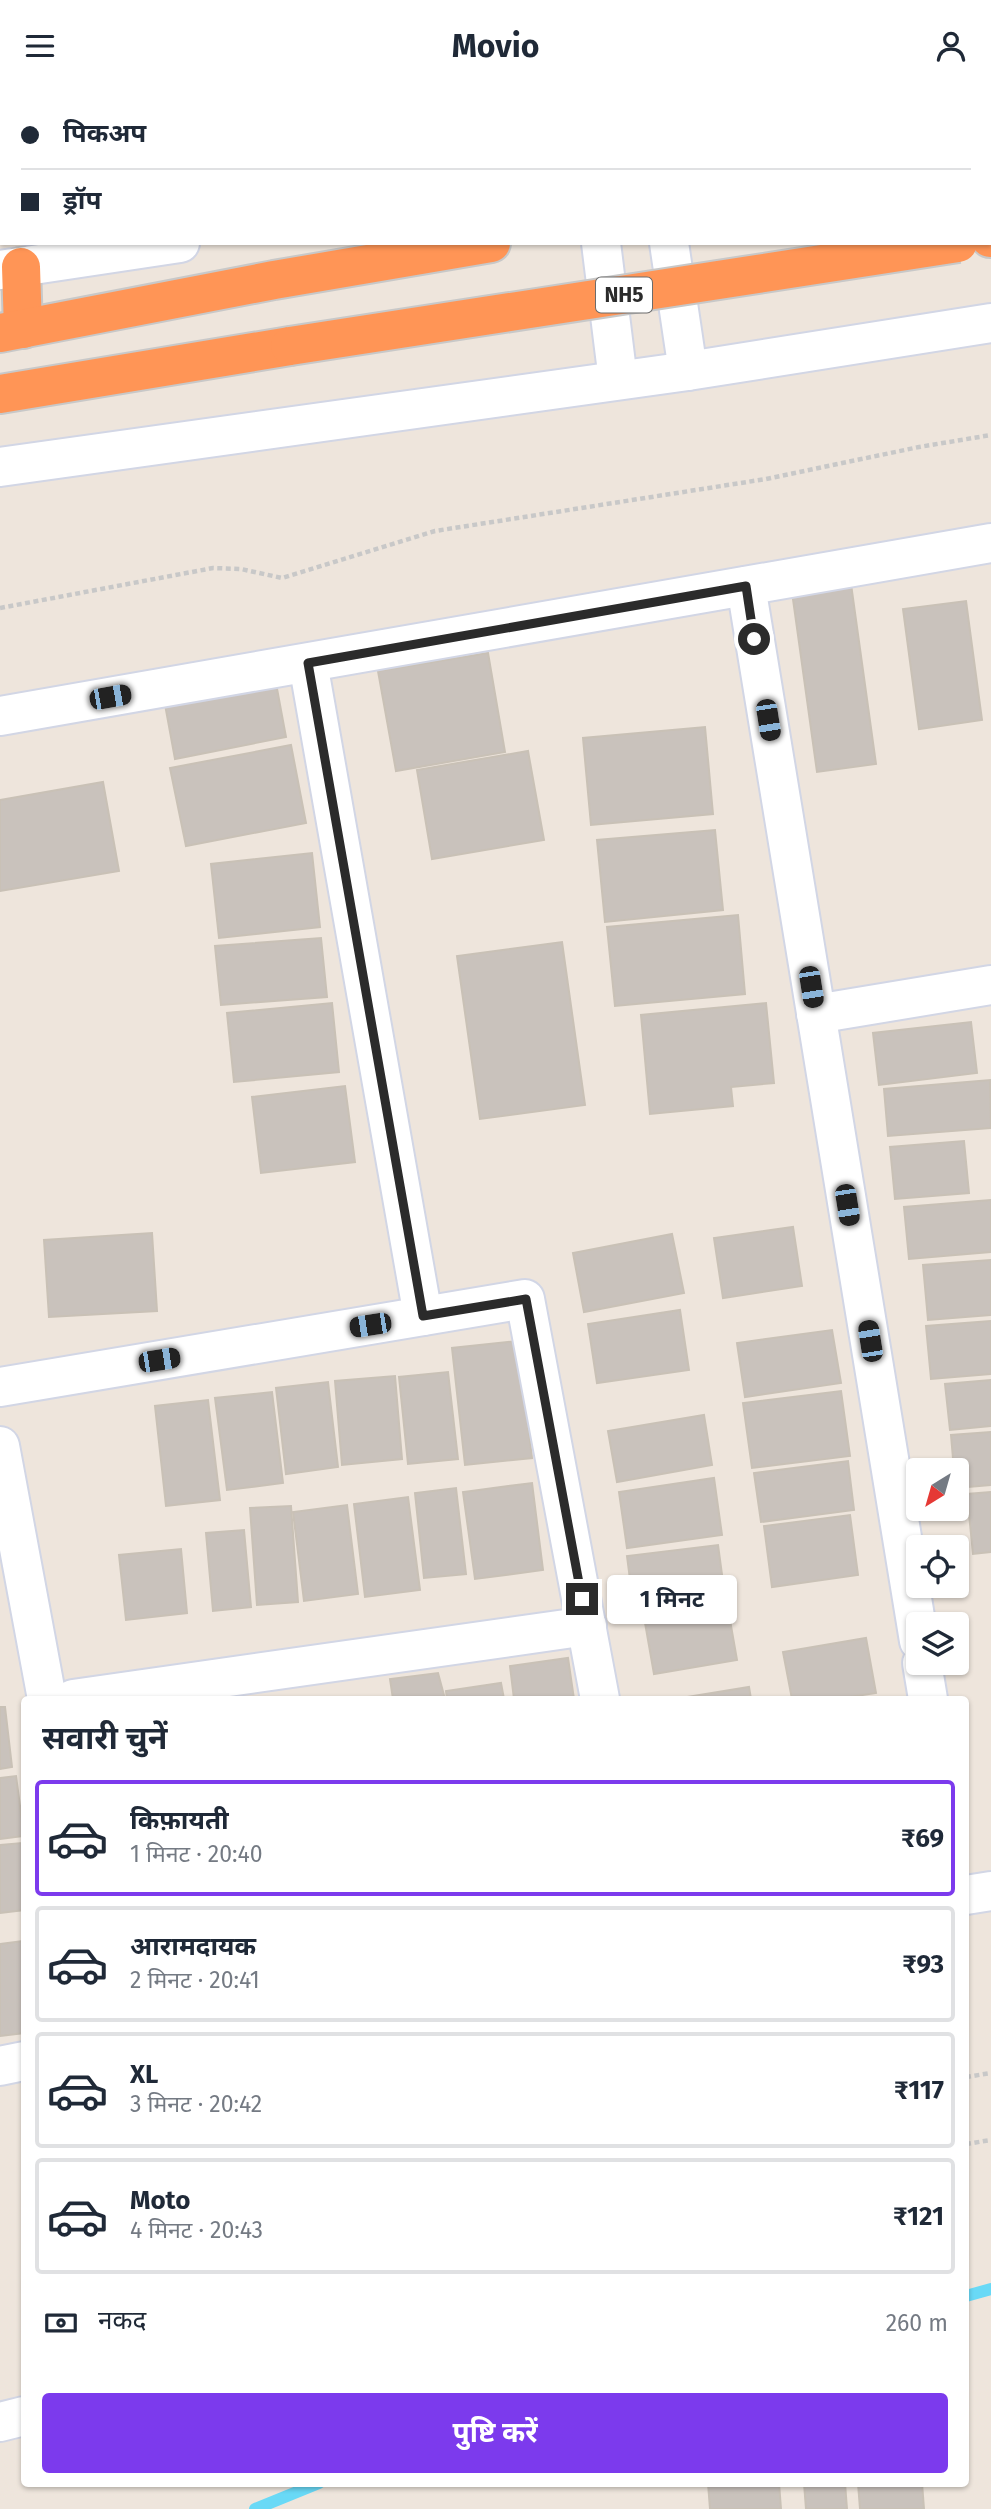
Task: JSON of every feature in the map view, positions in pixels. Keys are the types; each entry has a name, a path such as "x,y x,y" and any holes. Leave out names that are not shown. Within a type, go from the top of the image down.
{"highway":[{"path":"11,268 12,331 274,280 479,245"},
{"name":"NH5","path":"0,394 290,346 945,245"}],"street":[{"path":"11,268 166,245"},
{"path":"601,245 618,380"},
{"path":"669,245 688,371"},
{"path":"0,467 688,371 991,323"},
{"path":"0,716 991,543"},
{"path":"746,586 914,1612"},
{"path":"308,663 423,1316"},
{"path":"816,1014 991,985"},
{"path":"0,1387 526,1299 599,1696"},
{"path":"0,1446 8,1535 46,1696"},
{"path":"94,1696 587,1626"},
{"path":"924,1675 928,1696"},
{"path":"969,1895 991,1891"},
{"path":"0,2066 21,2062"},
{"path":"0,2421 21,2417"}],"path":[{"path":"0,608 213,568 241,569 282,578 435,531 766,479 991,435"},
{"path":"969,2077 991,2073"},
{"path":"969,2144 991,2140"}],"building":[{"path":"851,584 876,764 817,772 792,592"},
{"path":"966,601 982,720 919,729 903,609"},
{"path":"488,653 505,752 396,771 378,671"},
{"path":"275,678 286,737 175,759 164,699"},
{"path":"705,727 713,814 591,825 583,738"},
{"path":"291,745 306,823 186,846 170,768"},
{"path":"528,751 544,840 432,859 417,770"},
{"path":"103,782 119,871 0,891 0,800"},
{"path":"715,830 723,910 605,922 597,840"},
{"path":"312,853 320,927 219,938 211,864"},
{"path":"738,915 745,994 615,1006 607,927"},
{"path":"321,938 327,997 221,1005 215,946"},
{"path":"562,942 585,1105 480,1119 457,956"},
{"path":"332,1003 339,1072 234,1082 227,1013"},
{"path":"766,1003 774,1083 731,1087 733,1106 650,1114 641,1015"},
{"path":"971,1022 977,1073 879,1085 873,1033"},
{"path":"990,1080 991,1128 888,1136 884,1089"},
{"path":"345,1086 355,1162 261,1173 252,1097"},
{"path":"964,1141 969,1193 895,1199 890,1147"},
{"path":"991,1200 991,1252 909,1259 904,1207"},
{"path":"793,1227 802,1286 723,1298 714,1238"},
{"path":"152,1233 157,1311 49,1317 44,1240"},
{"path":"672,1234 684,1293 584,1312 573,1253"},
{"path":"991,1260 991,1315 928,1320 923,1265"},
{"path":"680,1310 689,1370 597,1383 588,1324"},
{"path":"991,1321 991,1374 931,1379 926,1326"},
{"path":"832,1330 841,1383 745,1397 737,1343"},
{"path":"518,1341 532,1458 465,1465 452,1348"},
{"path":"448,1372 458,1459 408,1464 399,1377"},
{"path":"395,1376 402,1459 342,1465 335,1381"},
{"path":"991,1380 991,1426 950,1430 945,1384"},
{"path":"328,1382 338,1467 286,1474 276,1388"},
{"path":"841,1391 850,1456 752,1468 743,1403"},
{"path":"272,1392 283,1483 227,1490 215,1398"},
{"path":"208,1400 220,1500 166,1506 155,1406"},
{"path":"704,1415 712,1465 617,1482 608,1431"},
{"path":"991,1432 991,1485 970,1487 970,1458 953,1458 951,1435"},
{"path":"848,1461 854,1510 761,1522 754,1473"},
{"path":"714,1478 722,1535 627,1548 619,1492"},
{"path":"532,1483 543,1570 475,1579 463,1492"},
{"path":"456,1488 466,1574 424,1578 415,1493"},
{"path":"991,1492 991,1552 973,1554 970,1494"},
{"path":"408,1497 420,1590 365,1597 354,1504"},
{"path":"347,1505 358,1594 304,1601 293,1512"},
{"path":"291,1506 298,1602 257,1605 250,1508"},
{"path":"850,1515 858,1575 772,1587 764,1526"},
{"path":"244,1530 251,1607 213,1611 206,1533"},
{"path":"718,1545 725,1597 634,1610 627,1556"},
{"path":"181,1549 187,1613 126,1620 119,1555"},
{"path":"727,1603 737,1660 654,1674 644,1617"},
{"path":"866,1638 876,1693 856,1696 791,1696 783,1652"},
{"path":"568,1658 574,1696 514,1696 510,1666"},
{"path":"438,1673 444,1696 393,1696 390,1679"},
{"path":"501,1683 503,1696 447,1696 446,1691"},
{"path":"749,1687 750,1696 694,1696"},
{"path":"0,1707 5,1707 12,1767 0,1769"},
{"path":"16,1776 21,1836 0,1839 0,1778"},
{"path":"21,1843 21,1910 0,1913 0,1845"},
{"path":"21,1941 21,2033 0,2036 0,1944"},
{"path":"708,2487 779,2487 781,2509 710,2509"},
{"path":"804,2487 845,2487 847,2509 806,2509"},
{"path":"858,2487 922,2487 924,2509 860,2509"}],"waterway":[{"path":"969,2295 991,2289"},
{"path":"255,2509 309,2487"}],"route":[{"path":"582,1599 526,1299 423,1316 308,663 746,586 754,639"}]}
